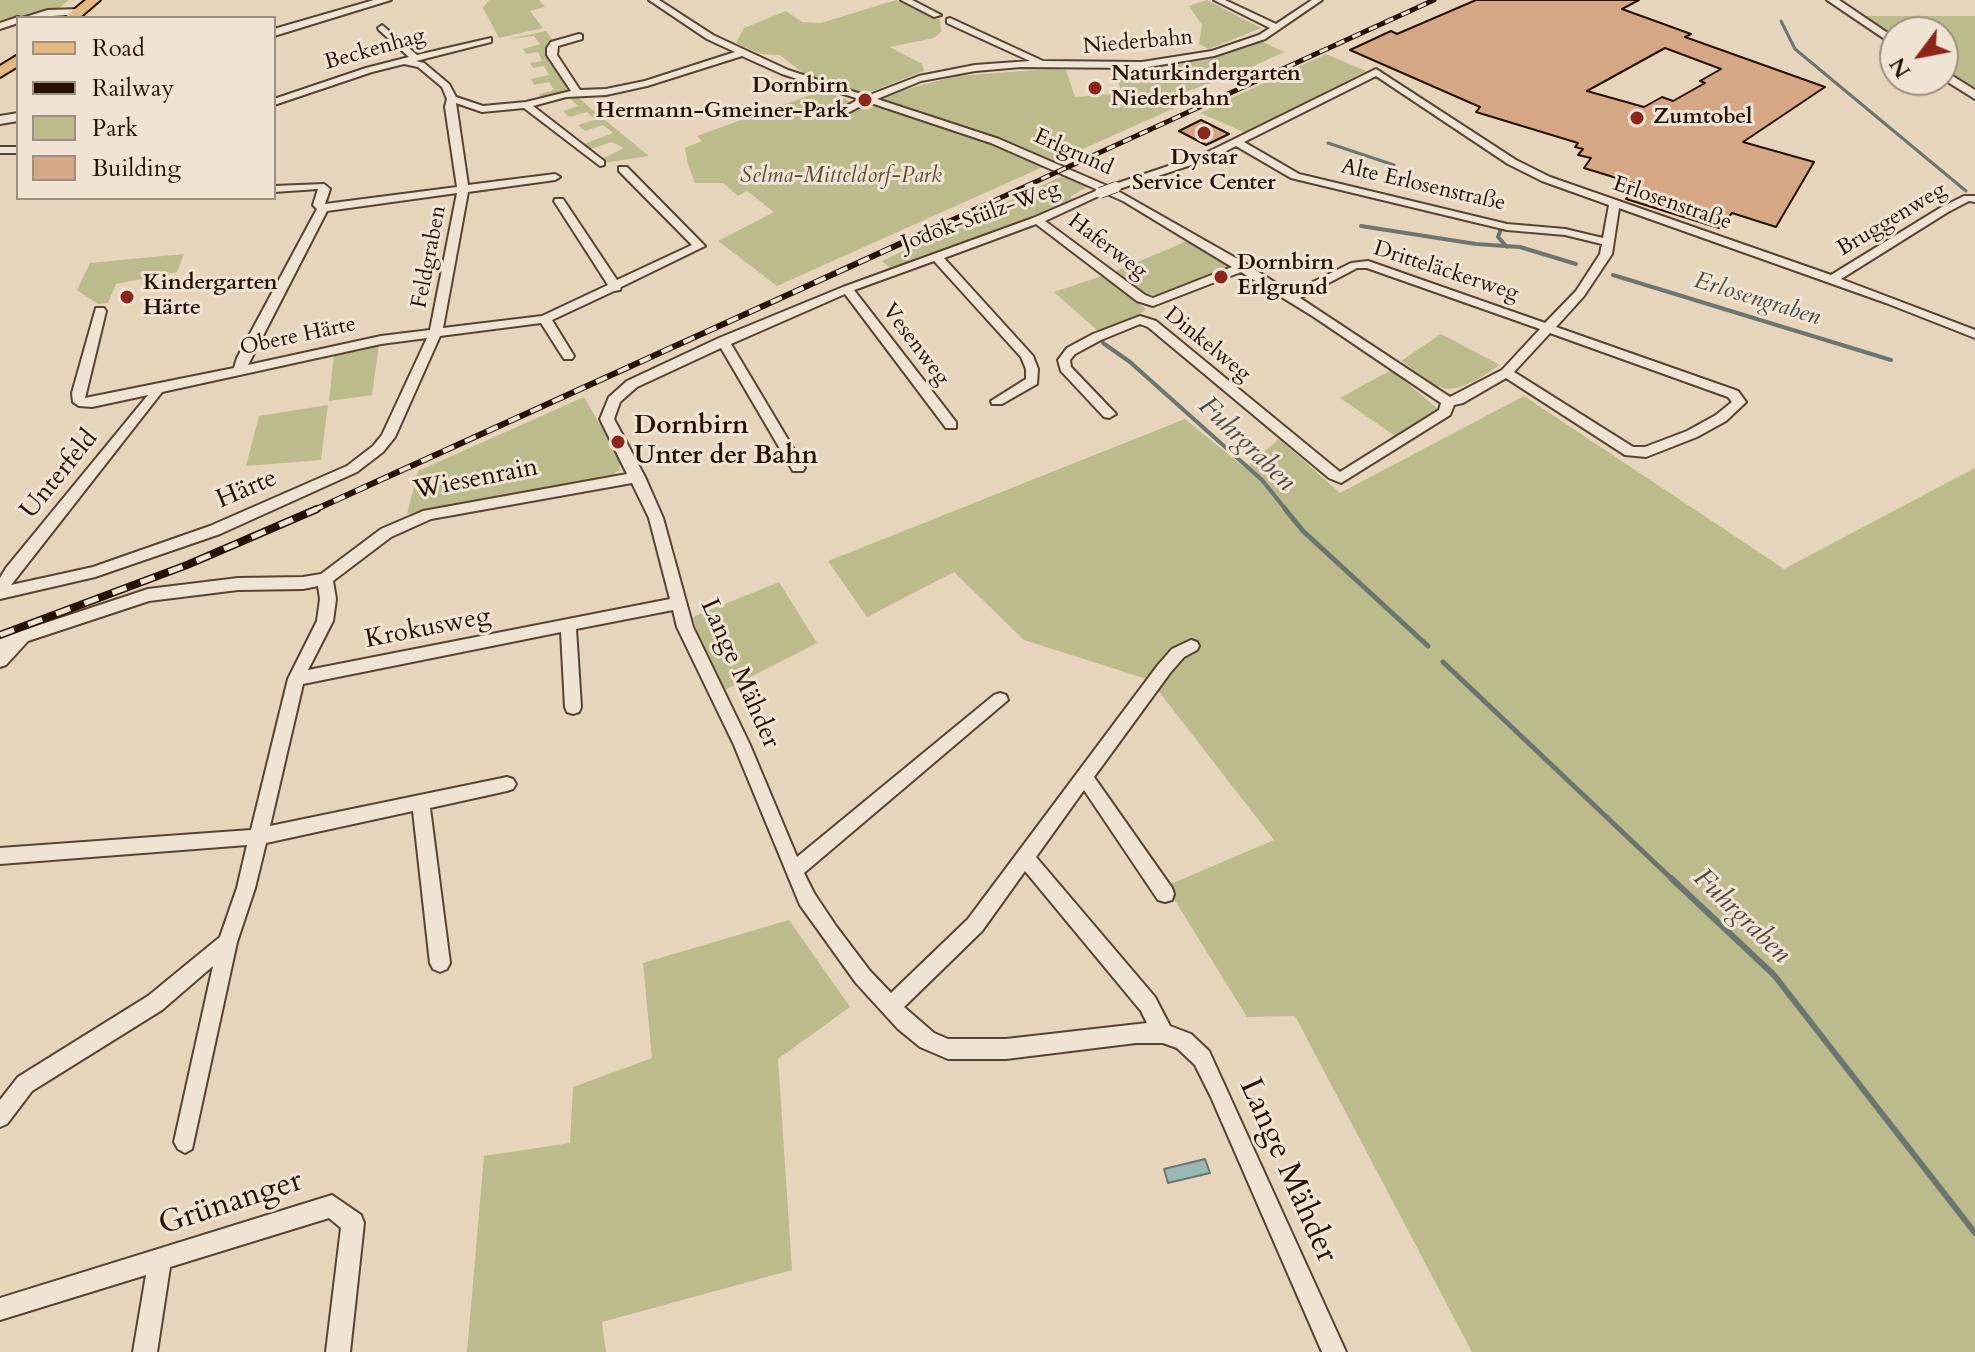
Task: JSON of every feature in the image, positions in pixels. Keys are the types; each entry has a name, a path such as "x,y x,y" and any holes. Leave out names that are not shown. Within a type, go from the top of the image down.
{"main road":[{"path":"75,15 94,0"},
{"path":"0,73 16,61"}],"street":[{"path":"276,32 386,0"},
{"name":"Erlgrund","path":"653,0 741,53 865,100 1044,160 1127,199 1292,297 1448,402"},
{"path":"905,0 937,15"},
{"path":"1218,0 1278,28"},
{"name":"Niederbahn","path":"841,113 919,79 951,72 996,66 1110,66 1175,61 1232,48 1278,28 1318,0"},
{"path":"1832,0 1879,32"},
{"path":"35,16 48,13 75,15"},
{"name":"Niederbahn","path":"950,21 1044,64"},
{"path":"382,28 409,60 421,65 446,86 452,99 482,109 526,105 577,93 606,92 647,83 741,53"},
{"path":"577,93 552,55 552,48 554,44 579,37"},
{"name":"Beckenhag","path":"276,101 409,60 488,40"},
{"name":"Jodok-Stülz-Weg","path":"608,409 632,384 723,341 847,289 1037,220 1116,187 1182,166 1376,72"},
{"name":"Erlosenstraße","path":"1376,72 1524,169 1614,206 1831,280 1975,334"},
{"name":"Feldgraben","path":"436,332 463,189 450,107 452,99"},
{"path":"526,105 600,163"},
{"name":"Alte Erlosenstraße","path":"1237,142 1295,176 1493,224 1565,232 1608,242"},
{"name":"Obere Härte","path":"100,311 78,393 79,402 92,403 381,340 545,319 699,246 623,169"},
{"name":"Feldgraben","path":"323,208 555,177"},
{"path":"240,370 243,358 323,208 318,205 325,189 320,186 276,189"},
{"name":"Bruggenweg","path":"1831,280 1944,210 1968,198 1975,199"},
{"path":"559,201 616,288"},
{"path":"1448,402 1458,400 1506,373 1601,265 1614,206"},
{"name":"Haferweg","path":"1037,220 1141,298 1153,302 1244,267"},
{"path":"936,256 1027,356 1032,381 997,401"},
{"name":"Dritteläckerweg","path":"1292,297 1355,265 1368,264 1738,398 1740,402 1692,434 1646,452 1630,452 1506,373"},
{"name":"Vesenweg","path":"847,289 951,425"},
{"path":"545,319 568,356"},
{"name":"Dinkelweg","path":"1109,414 1065,368 1064,360 1071,351 1097,337 1140,320 1152,324 1334,475 1347,476 1445,412 1448,402"},
{"name":"Härte","path":"0,592 95,572 159,551 352,469 388,437 436,332"},
{"path":"723,341 798,468"},
{"name":"Unterfeld","path":"0,592 11,572 155,395 156,389"},
{"name":"Lange Mähder","path":"608,409 607,419 656,518 679,603 702,668 742,745 807,899 863,977 927,1040 948,1049 1006,1049 1117,1034 1163,1033 1184,1041 1202,1058 1334,1352"},
{"name":"Wiesenrain","path":"325,579 386,533 428,515 638,477"},
{"path":"0,644 148,595 238,584 303,583 325,579 328,599 325,621 296,679 246,888 228,942 185,1142"},
{"name":"Krokusweg","path":"296,679 679,603"},
{"path":"568,625 573,707"},
{"path":"0,661 23,636"},
{"path":"892,1006 975,925 1164,669 1178,653 1191,646"},
{"path":"794,871 1000,700"},
{"path":"1085,777 1165,894"},
{"path":"0,856 256,837 507,784"},
{"path":"421,803 440,963"},
{"name":"Lange Mähder","path":"1025,858 1148,1004 1163,1033"},
{"path":"0,1093 25,1084 155,1003 228,942"},
{"path":"0,1117 25,1084"},
{"name":"Grünanger","path":"0,1309 332,1206 353,1223 338,1352"},
{"path":"145,1352 160,1261"}],"green space":[{"path":"0,0 69,0 59,8 16,16 0,24"},
{"path":"489,0 539,0 545,7 530,11 543,28 499,38 483,8"},
{"path":"896,0 940,20 941,32 934,38 890,47 922,64 924,71 873,91 855,93 808,77 780,55 761,54 736,43 744,28 786,11 802,22 821,23"},
{"path":"1207,0 1261,28 1209,49 1199,44 1202,25 1189,6"},
{"path":"1858,16 1879,16 1879,30"},
{"path":"1959,16 1975,16 1975,92 1959,82"},
{"path":"546,31 554,42 548,45 547,50 572,91 541,99 539,94 554,90 549,82 534,85 531,79 549,75 544,66 533,68 530,63 542,61 538,52 526,54 523,49 540,44 534,36 508,39"},
{"name":"Selma-Mitteldorf-Park","path":"1261,41 1284,52 1232,76 1170,97 1179,106 777,286 718,241 774,212 747,191 738,196 723,183 695,183 688,164 685,148 702,141 697,136 824,90 863,107 895,92 957,76 1051,69 1066,70 1075,97 1112,94 1121,92 1117,75 1210,59"},
{"path":"1326,54 1366,71 1246,133 1200,113"},
{"path":"576,95 649,156 603,163 600,160 624,148 612,142 588,150 572,141 578,139 584,144 613,133 603,125 585,131 578,125 595,120 587,112 569,117 563,111 578,106 569,98 553,103 550,100"},
{"path":"1062,176 1087,187 1070,197 1075,200 891,269 882,261"},
{"path":"1187,241 1229,267 1160,296 1142,293 1114,272"},
{"path":"184,254 177,272 116,284 108,303 98,304 77,290 90,263"},
{"path":"1102,276 1146,309 1134,319 1099,332 1054,292"},
{"path":"1441,334 1500,365 1475,381 1446,389 1435,385 1401,361"},
{"path":"379,344 372,395 329,401 334,355"},
{"path":"1391,370 1437,408 1437,412 1398,438 1340,398"},
{"path":"1524,396 1784,569 1975,468 1975,1352 1472,1352 1295,1016 1247,1017 1166,886 1274,840 1150,680 1024,640 954,572 867,617 828,561 1185,419 1245,468 1279,439 1340,493"},
{"path":"584,397 619,458 620,470 607,478 407,514 418,471"},
{"path":"328,405 321,460 246,466 259,416"},
{"path":"779,582 817,643 723,691 703,653 693,617"},
{"path":"789,920 850,1007 778,1059 792,1270 602,1322 606,1352 467,1352 484,1156 570,1143 573,1087 652,1058 643,963"}],"water":[{"path":"1205,1159 1210,1173 1168,1183 1164,1169"}],"building":[{"name":"Zumtobel","path":"1476,0 1639,0 1622,9 1691,34 1685,37 1825,87 1743,142 1814,162 1776,227 1732,213 1719,228 1626,199 1636,184 1584,168 1591,158 1578,155 1583,149 1575,147 1578,143 1476,112 1480,107 1350,50 1391,31 1397,34","holes":["1665,48 1721,69 1700,81 1705,83 1673,101 1662,97 1644,107 1587,91"]},
{"name":"Dystar Service Center","path":"1201,120 1229,134 1206,145 1179,131"}],"waterway":[{"path":"1781,21 1795,49 1966,191"},
{"path":"1328,143 1394,165"},
{"name":"Erlosengraben","path":"1361,226 1506,246"},
{"path":"1501,229 1498,237 1506,246"},
{"name":"Erlosengraben","path":"1506,246 1520,247 1576,264"},
{"name":"Erlosengraben","path":"1613,275 1891,360"},
{"name":"Fuhrgraben","path":"1103,343 1130,362 1262,480 1287,511"},
{"name":"Fuhrgraben","path":"1285,509 1303,531 1428,646"},
{"name":"Fuhrgraben","path":"1443,662 1673,880"},
{"name":"Fuhrgraben","path":"1671,878 1774,975 1975,1233"}],"railway":[{"path":"943,224 1434,0"},
{"path":"312,511 948,222"},
{"path":"0,635 187,565 317,509"}],"place":[{"name":"Naturkindergarten Niederbahn","path":"1095,88"},
{"name":"Dornbirn Hermann-Gmeiner-Park","path":"865,100"},
{"name":"Zumtobel","path":"1637,118"},
{"name":"Dystar Service Center","path":"1204,133"},
{"name":"Dornbirn Erlgrund","path":"1221,277"},
{"name":"Kindergarten Härte","path":"127,297"},
{"name":"Dornbirn Unter der Bahn","path":"618,442"}]}
